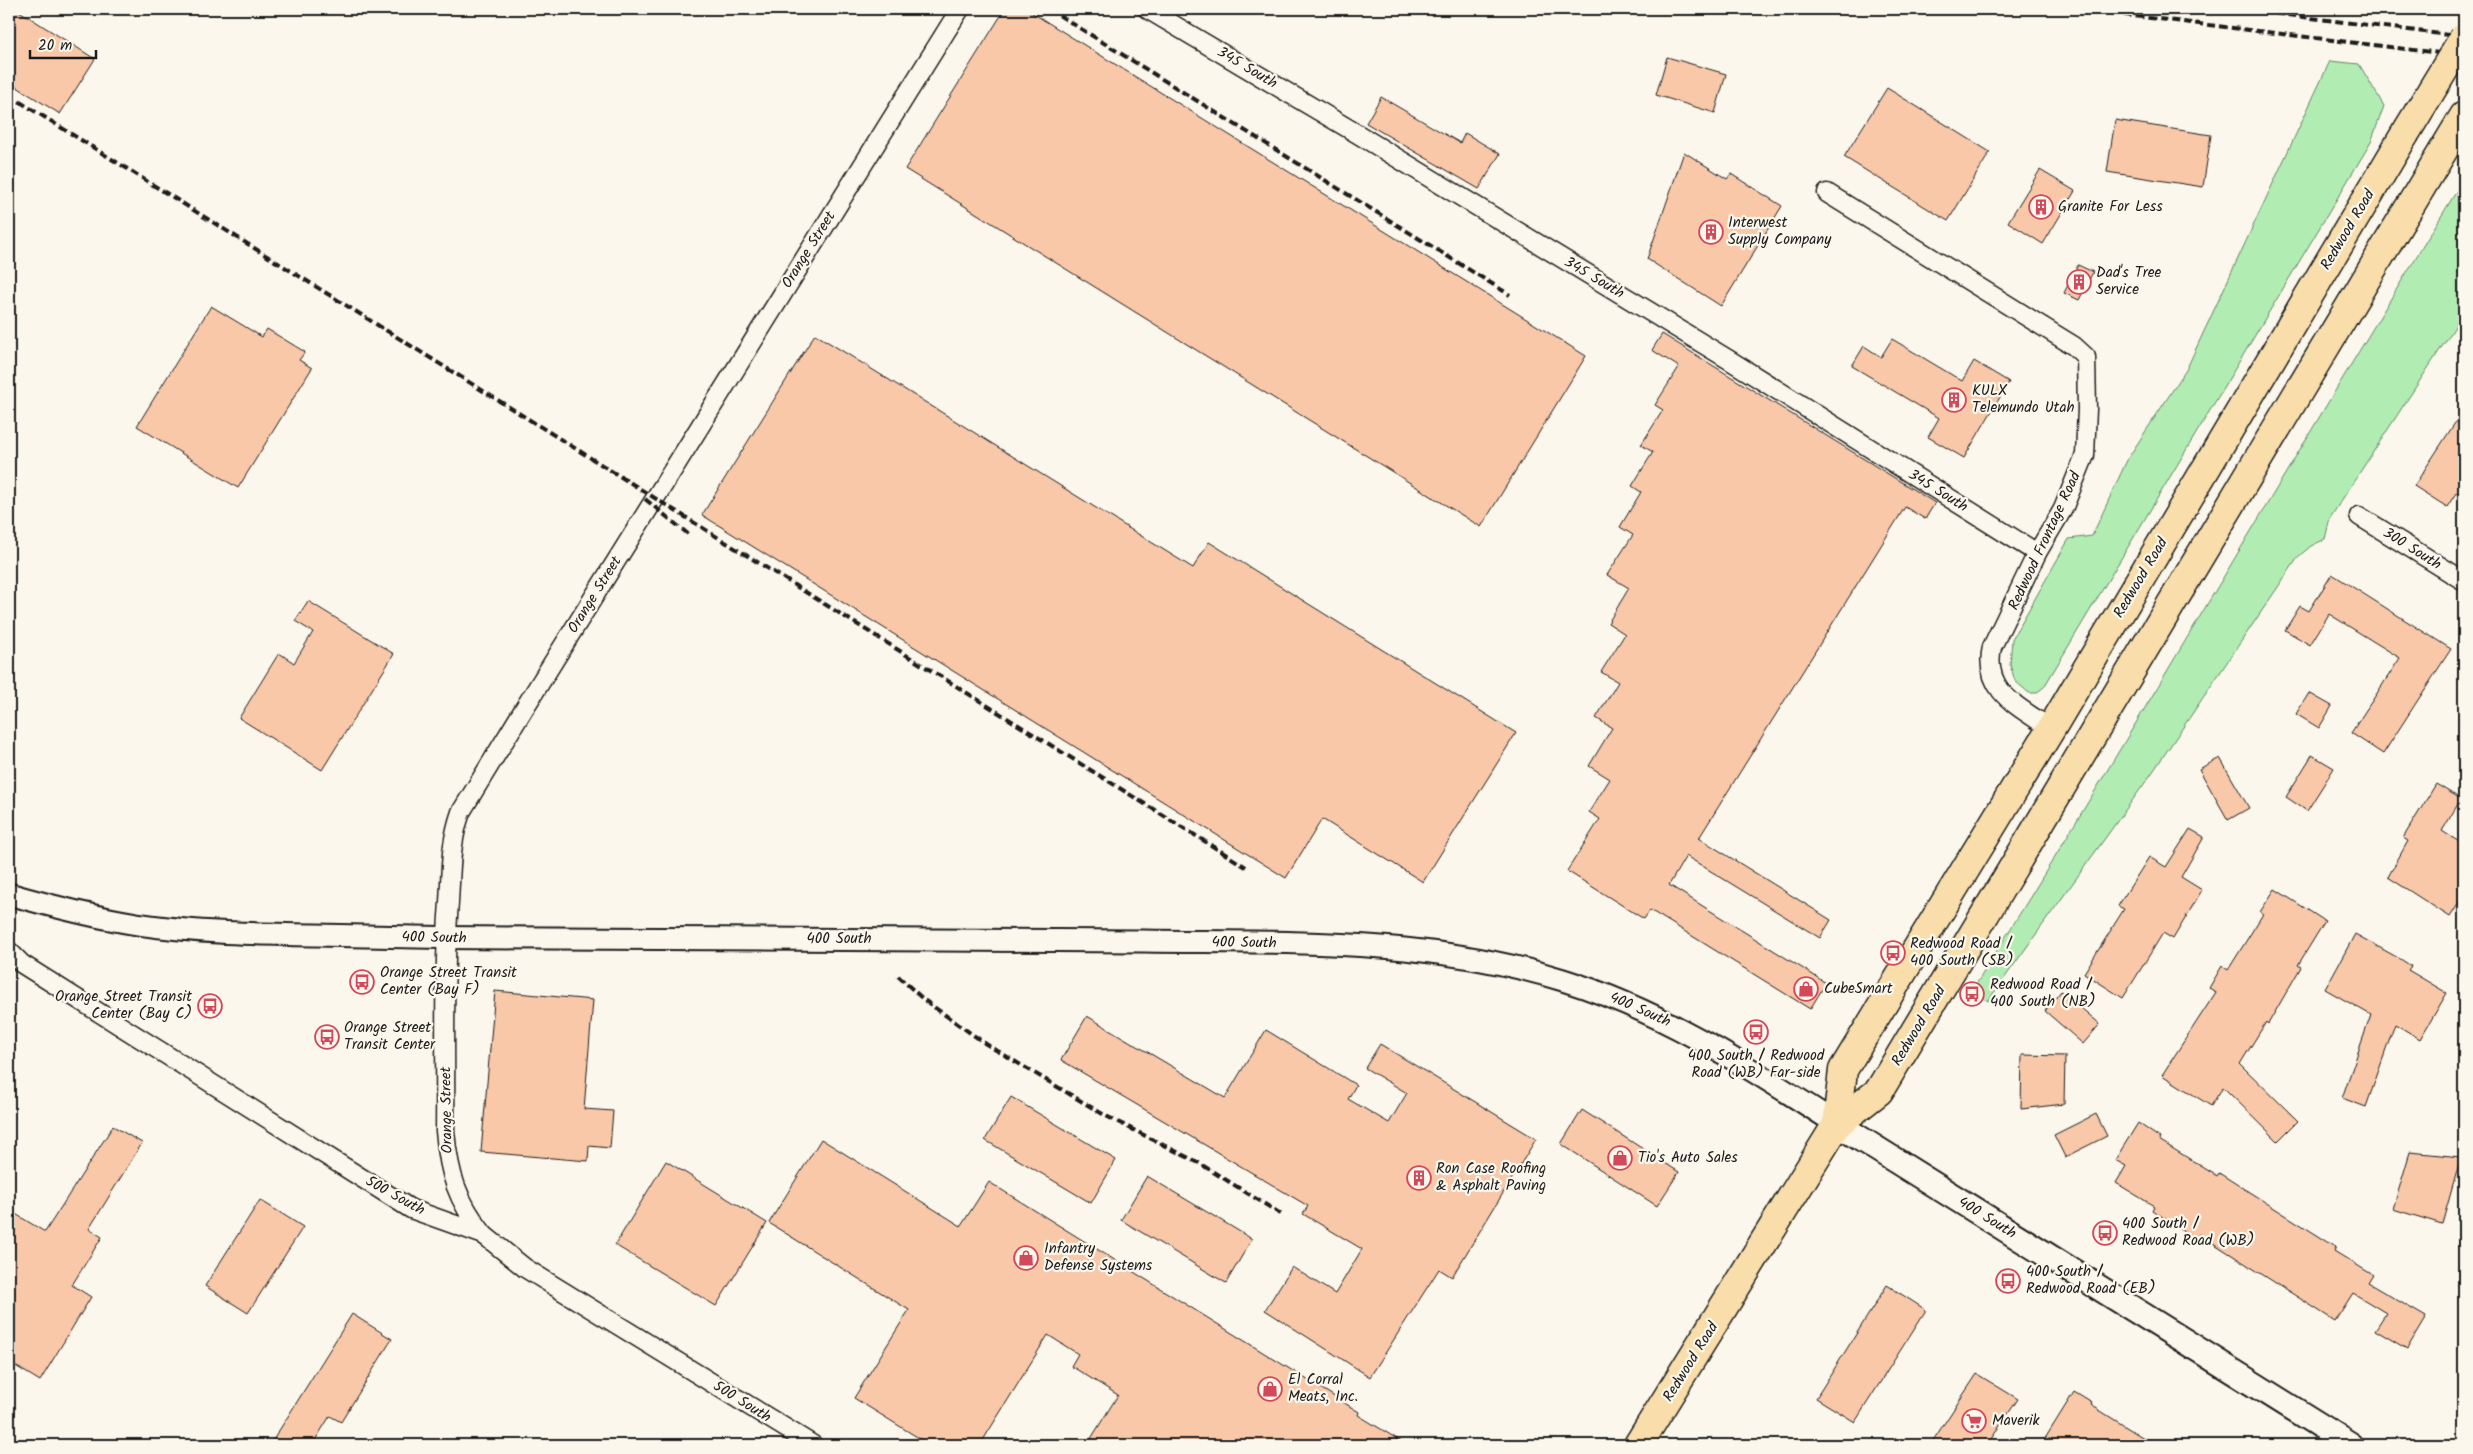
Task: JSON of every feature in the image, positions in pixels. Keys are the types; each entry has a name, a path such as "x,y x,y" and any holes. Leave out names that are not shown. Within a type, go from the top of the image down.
{"main road":[{"name":"Redwood Road","path":"1837,1124 1843,1070 2051,729 2464,37"},
{"name":"Redwood Road","path":"1638,1445 1837,1124 1879,1091 2464,116"},
{"name":"400 South","path":"1837,1124 2351,1445"}],"street":[{"name":"Orange Street","path":"484,1235 471,1218 455,1188 447,1158 444,1132 445,938 454,832 471,794 960,9"},
{"name":"345 South","path":"1146,9 1356,133 1731,361 2037,553"},
{"name":"Redwood Frontage Road","path":"1827,193 2074,346 2086,357 2088,409 2084,454 2063,509 2037,553 1992,647 1989,660 1990,671 1997,687 2008,699 2051,729"},
{"name":"300 South","path":"2359,516 2464,582"},
{"name":"400 South","path":"9,894 94,916 178,928 250,934 445,938 955,939 1338,944 1427,950 1532,971 1576,984 1640,1009 1708,1043 1837,1124"},
{"name":"500 South","path":"9,951 22,964 411,1209 484,1235 525,1268 813,1445"}],"green space":[{"path":"2330,61 2359,64 2384,106 2371,142 2044,687 2036,693 2029,693 2015,681 2010,665 2012,639 2069,539 2092,536 2128,458 2186,370"},
{"path":"2464,179 2464,313 2330,518 2325,539 2311,546 2299,556 2152,773 1988,1001 1972,991 2035,890"}],"building":[{"path":"9,9 16,9 95,59 60,114 9,82"},
{"path":"1005,9 1026,9 1586,356 1481,527 905,169"},
{"path":"1667,57 1726,74 1715,113 1656,95"},
{"path":"1887,88 1990,152 1948,221 1844,157"},
{"path":"1381,97 1460,143 1465,133 1500,154 1479,189 1366,123"},
{"path":"2115,120 2211,135 2203,187 2107,172"},
{"name":"Interwest Supply Company","path":"1684,152 1727,179 1731,174 1782,206 1721,306 1647,259"},
{"name":"Granite For Less","path":"2040,170 2075,191 2043,244 2008,222"},
{"name":"Dad's Tree Service","path":"2078,265 2093,272 2079,300 2064,293"},
{"path":"211,306 262,337 267,329 305,352 299,360 312,368 238,488 137,426"},
{"path":"815,334 1193,568 1209,542 1516,733 1423,882 1322,819 1286,878 702,515"},
{"path":"1662,334 1935,503 1925,519 1905,507 1699,838 1831,920 1820,938 1686,856 1669,885 1826,983 1810,1009 1650,910 1644,919 1567,871 1600,819 1589,812 1610,779 1589,766 1612,728 1596,718 1618,682 1601,672 1625,634 1608,623 1629,588 1607,575 1633,535 1620,527 1641,492 1632,486 1653,452 1641,445 1663,410 1655,405 1679,367 1652,350"},
{"name":"KULX Telemundo Utah","path":"1892,339 1962,381 1974,361 2009,382 1964,458 1928,437 1939,418 1852,366 1864,346 1881,357"},
{"path":"2464,409 2464,498 2456,493 2447,507 2414,486"},
{"path":"2332,574 2451,649 2383,754 2351,733 2400,658 2329,614 2310,645 2285,630 2300,606 2309,611"},
{"path":"308,601 394,654 322,770 239,718 279,653 294,663 313,632 295,621"},
{"path":"2309,693 2332,706 2319,728 2296,714"},
{"path":"2312,755 2334,768 2307,811 2286,797"},
{"path":"2220,758 2249,808 2228,820 2199,769"},
{"path":"2436,784 2461,799 2442,831 2464,845 2464,895 2450,917 2388,877 2408,841 2403,838"},
{"path":"2190,829 2204,837 2181,877 2202,890 2173,939 2163,933 2123,998 2084,973 2124,909 2118,906 2149,857 2166,867"},
{"path":"2275,889 2325,921 2298,965 2301,967 2268,1024 2266,1022 2240,1064 2298,1121 2278,1141 2223,1087 2211,1106 2162,1075 2216,992 2209,988 2222,966 2228,970 2263,914 2260,912"},
{"path":"2355,934 2402,960 2411,966 2408,970 2447,993 2420,1039 2395,1024 2366,1107 2342,1098 2371,1015 2325,989"},
{"path":"495,991 593,1000 584,1109 613,1111 610,1148 589,1146 588,1161 481,1152"},
{"path":"2061,991 2100,1024 2083,1044 2045,1011"},
{"name":"Ron Case Roofing & Asphalt Paving","path":"1087,1016 1225,1098 1266,1030 1356,1085 1348,1099 1389,1123 1407,1093 1365,1068 1380,1044 1536,1139 1452,1277 1439,1269 1370,1377 1265,1310 1292,1267 1335,1294 1362,1249 1303,1214 1308,1206 1061,1060"},
{"path":"2022,1055 2065,1056 2064,1104 2021,1109"},
{"path":"1011,1097 1116,1160 1091,1203 985,1140"},
{"name":"Tio's Auto Sales","path":"1582,1110 1679,1172 1657,1206 1561,1144"},
{"path":"2096,1114 2107,1136 2065,1157 2054,1135"},
{"path":"2138,1123 2160,1138 2159,1140 2217,1176 2219,1173 2336,1247 2334,1251 2373,1275 2368,1283 2426,1317 2407,1349 2375,1330 2386,1313 2353,1293 2335,1321 2199,1234 2196,1239 2152,1210 2154,1206 2116,1183 2126,1166 2115,1160"},
{"path":"113,1126 142,1143 89,1229 102,1237 72,1285 91,1297 40,1381 9,1362 9,1210 45,1232"},
{"name":"Infantry Defense Systems","path":"821,1139 961,1226 989,1182 1359,1412 1358,1415 1407,1445 1087,1445 1118,1395 1071,1366 1078,1354 1048,1335 980,1445 930,1445 854,1398 909,1310 769,1223"},
{"path":"2410,1152 2461,1157 2442,1224 2393,1209"},
{"path":"666,1161 767,1223 716,1306 615,1245"},
{"path":"1147,1176 1252,1239 1226,1283 1121,1220"},
{"path":"260,1200 303,1227 248,1313 205,1286"},
{"path":"1887,1285 1926,1310 1855,1422 1816,1398"},
{"path":"352,1314 392,1339 341,1422 330,1416 312,1445 270,1445"},
{"name":"Maverik","path":"1977,1374 2018,1399 1987,1445 1930,1445"},
{"path":"2074,1392 2092,1403 2091,1405 2155,1445 2041,1445"}],"railway":[{"path":"1049,9 1510,295"},
{"path":"2076,9 2464,56"},
{"path":"2240,9 2464,37"},
{"path":"9,95 1246,867"},
{"path":"645,499 688,534"},
{"path":"898,976 924,1000 986,1044 1106,1116 1199,1163 1284,1216"}],"place":[{"name":"Granite For Less","path":"2041,207"},
{"name":"Interwest Supply Company","path":"1711,232"},
{"name":"Dad's Tree Service","path":"2079,282"},
{"name":"KULX Telemundo Utah","path":"1954,400"},
{"name":"Redwood Road / 400 South (SB)","path":"1893,953"},
{"name":"Orange Street Transit Center (Bay F)","path":"362,982"},
{"name":"CubeSmart","path":"1806,989"},
{"name":"Redwood Road / 400 South (NB)","path":"1972,994"},
{"name":"Orange Street Transit Center (Bay C)","path":"210,1006"},
{"name":"400 South / Redwood Road (WB) Far-side","path":"1756,1032"},
{"name":"Orange Street Transit Center","path":"327,1037"},
{"name":"Tio's Auto Sales","path":"1620,1158"},
{"name":"Ron Case Roofing & Asphalt Paving","path":"1419,1178"},
{"name":"400 South / Redwood Road (WB)","path":"2105,1233"},
{"name":"Infantry Defense Systems","path":"1026,1258"},
{"name":"400 South / Redwood Road (EB)","path":"2008,1281"},
{"name":"El Corral Meats, Inc.","path":"1270,1389"},
{"name":"Maverik","path":"1974,1421"}]}
